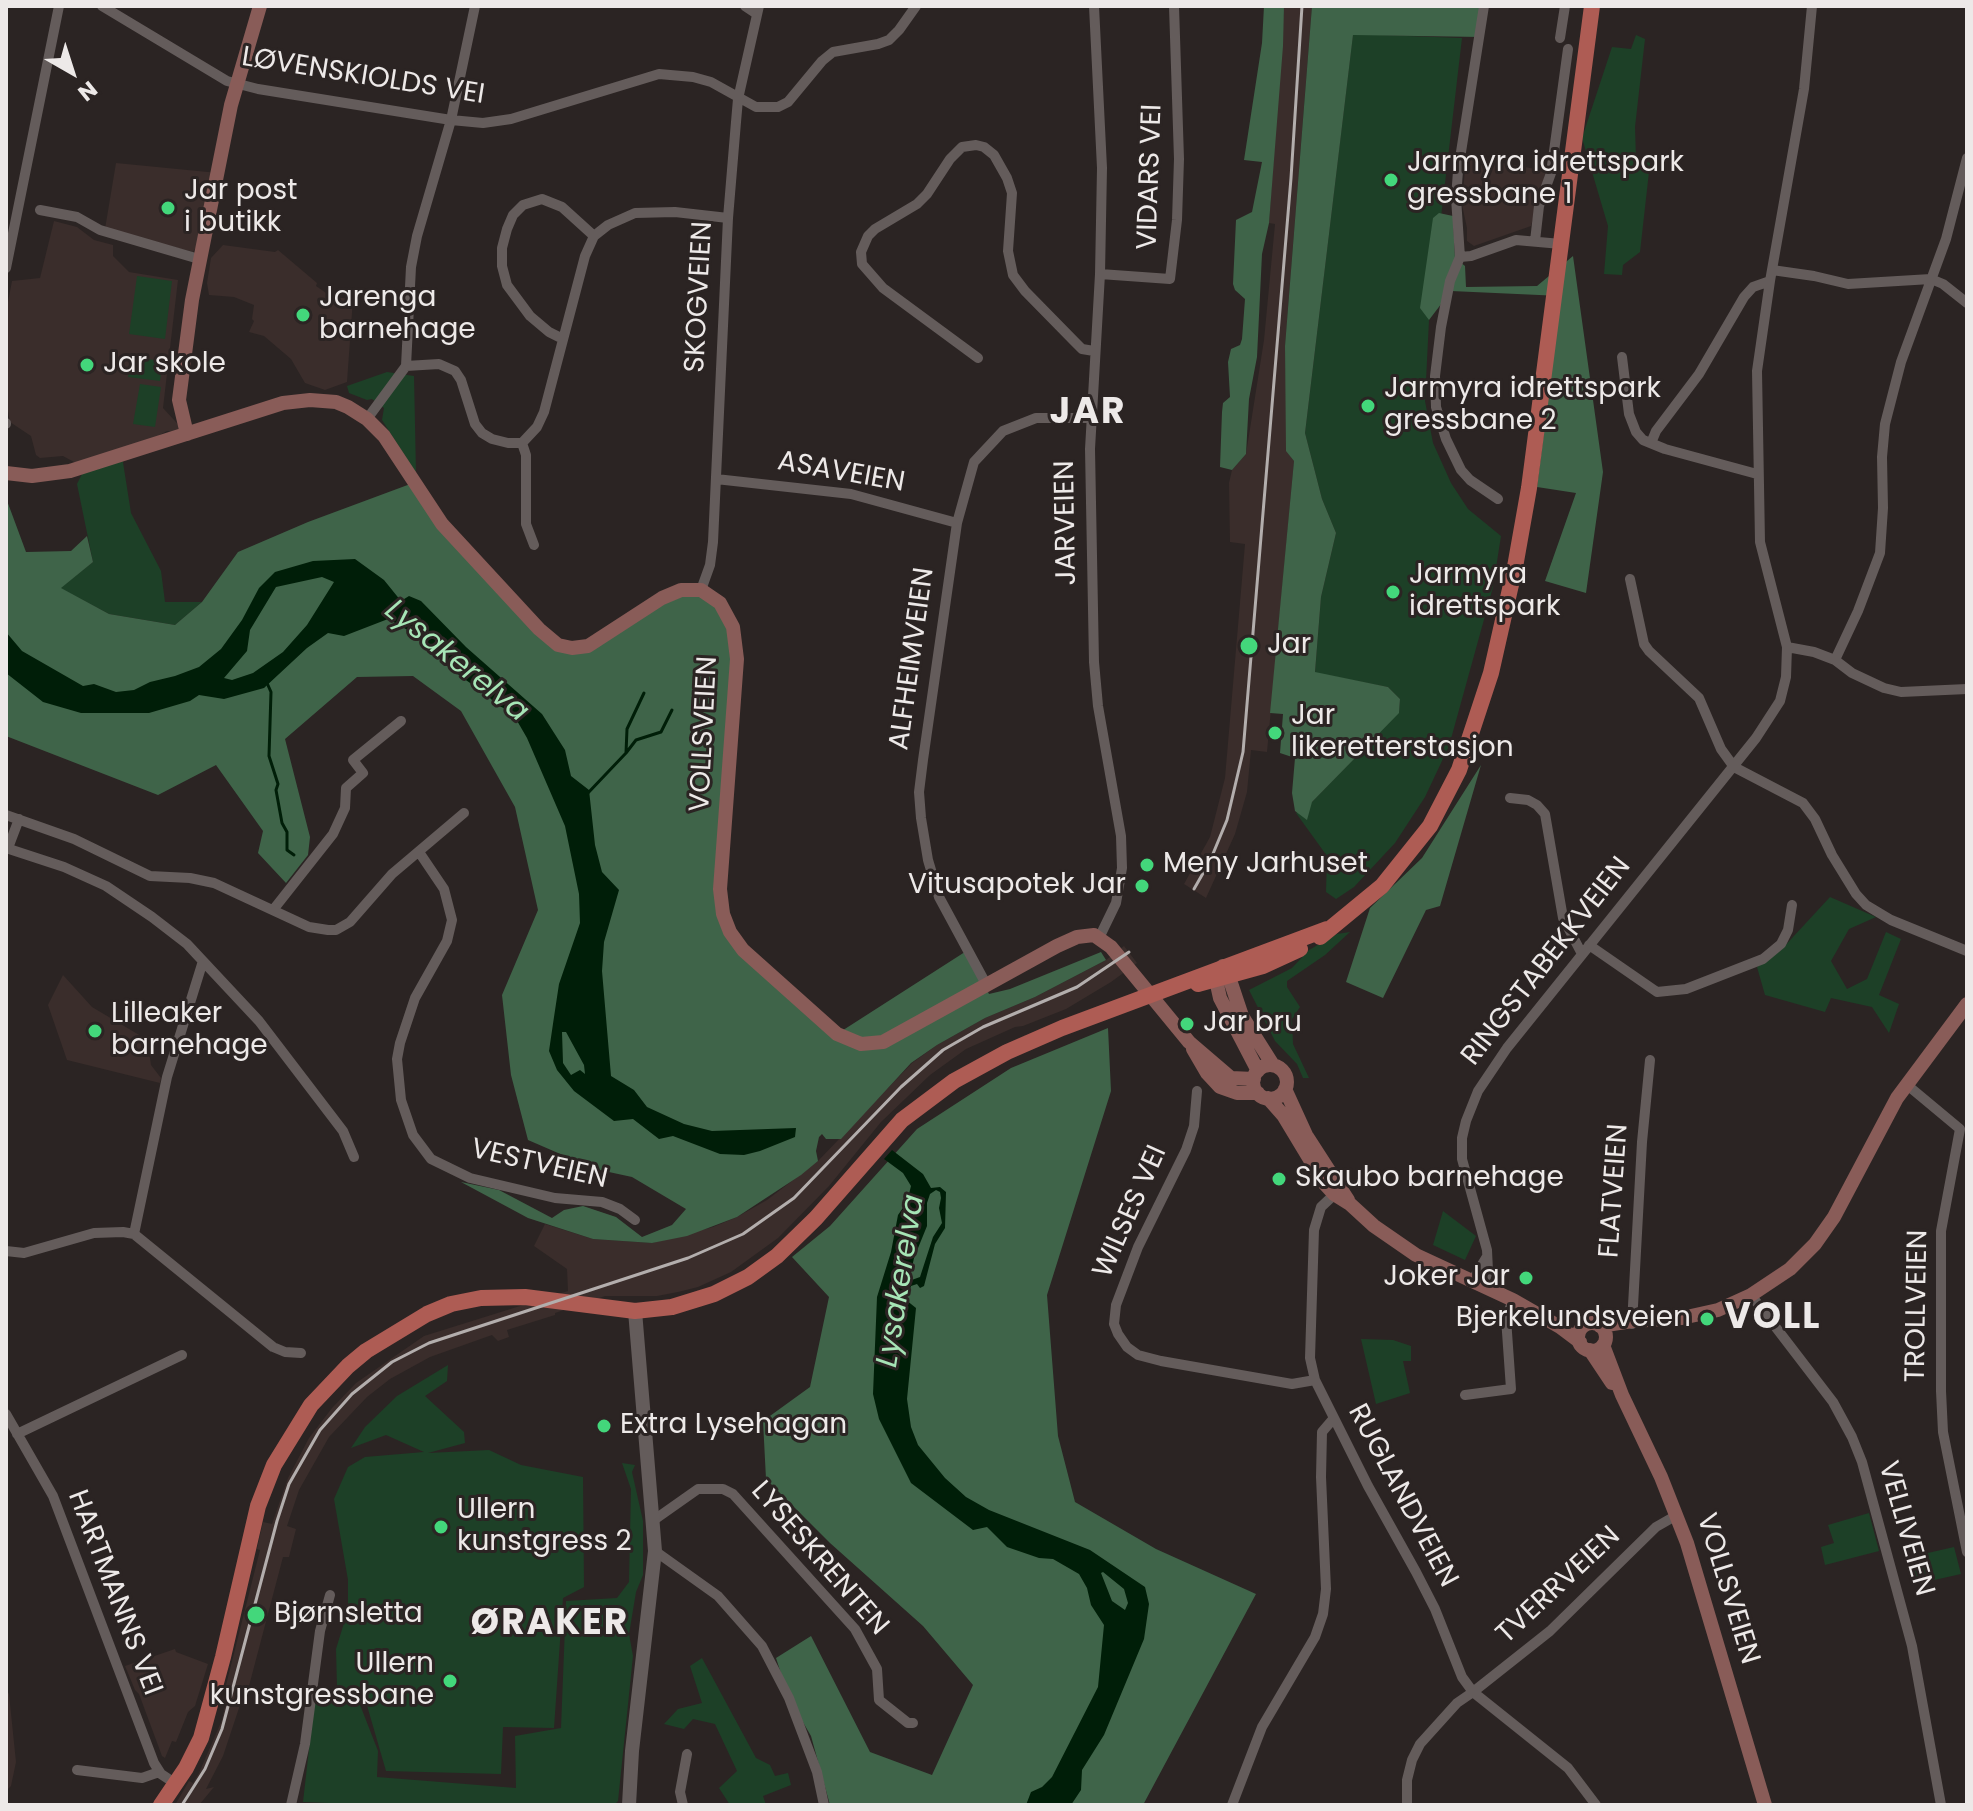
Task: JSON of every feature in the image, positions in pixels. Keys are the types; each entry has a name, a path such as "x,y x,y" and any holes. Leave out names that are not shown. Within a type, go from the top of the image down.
{"main road":[{"path":"187,434 179,400 199,259 237,83 260,6"},
{"path":"161,1805 194,1753 210,1711 266,1484 285,1445 311,1405 366,1351 427,1314 451,1304 481,1298 542,1299 635,1311 686,1304 737,1283 777,1256 837,1195 892,1130 930,1097 986,1063 1074,1022 1223,974 1327,929 1374,893 1415,847 1443,806 1470,741 1496,655 1523,524 1592,6"},
{"path":"6,473 32,476 70,471 268,407 298,400 336,402 367,419 384,436 432,511 452,536 539,629 558,645 572,648 588,646 662,598 681,590 701,590"},
{"name":"VOLLSVEIEN","path":"701,590 720,603 727,613 736,649 720,889 723,914 735,940 827,1026 848,1040 876,1044 1069,941 1083,936 1099,938"},
{"path":"1099,938 1113,949 1189,1042 1207,1073 1220,1087 1237,1093 1259,1085 1268,1065 1273,1065"},
{"path":"1223,974 1242,1016 1273,1065 1285,1074 1285,1089 1306,1135 1338,1191"},
{"path":"1223,974 1220,998 1259,1085 1283,1115 1310,1163 1350,1204 1395,1242 1594,1338 1635,1323 1700,1315 1751,1295 1790,1269 1823,1233 1844,1202 1906,1084 1967,1004"},
{"path":"1259,1085 1279,1096 1285,1089"},
{"name":"VOLLSVEIEN","path":"1594,1338 1677,1515 1705,1598 1765,1805"}],"street":[{"path":"6,268 59,6"},
{"name":"LØVENSKIOLDS VEI","path":"102,6 214,75 237,83 258,89 483,123 511,119 659,74 711,82 756,107 778,107 788,102 813,70 833,52 889,40 916,6"},
{"path":"367,419 406,366 411,267 451,120 475,6"},
{"path":"745,6 758,10"},
{"name":"JARVEIEN","path":"1094,6 1102,168 1100,274 1090,418 1094,662 1098,706 1121,836 1122,868 1116,903 1099,938"},
{"name":"VIDARS VEI","path":"1100,274 1170,279 1177,220 1179,159 1174,6"},
{"path":"1484,6 1458,171 1456,206 1460,257 1450,281 1442,316 1435,376 1436,407 1446,439 1461,470 1498,499"},
{"path":"1560,38 1565,6"},
{"name":"RINGSTABEKKVEIEN","path":"1477,1283 1488,1271 1484,1236 1462,1159 1462,1138 1466,1121 1490,1070 1734,767 1780,701 1786,677 1787,647 1762,552 1757,474 1757,371 1804,89 1812,6"},
{"name":"SKOGVEIEN","path":"701,590 710,565 728,218 738,99 758,10"},
{"path":"1535,241 1539,206 1551,173 1568,49"},
{"path":"978,358 883,288 862,264 861,252 875,229 917,204 927,194 943,168 962,147 976,145 994,155 1012,193 1008,251 1013,275 1082,349 1094,351"},
{"path":"1835,660 1880,553 1885,424 1901,362 1946,239 1967,158"},
{"path":"563,339 530,316 507,285 502,266 502,248 507,229 513,215 523,205 542,199 562,207 594,236"},
{"path":"40,210 77,217 100,230 199,259"},
{"path":"406,366 439,364 455,371 461,380 475,424 482,433 492,439 522,443 537,427 544,412 585,256 594,236 608,225 635,213 675,212 728,218"},
{"path":"1460,257 1516,240 1561,244"},
{"path":"1651,443 1656,431 1705,365 1744,297 1771,276 1814,276 1848,284 1931,279 1943,284 1967,303"},
{"path":"1622,357 1629,414 1643,440 1757,474"},
{"name":"ALFHEIMVEIEN","path":"986,984 939,897 928,860 919,792 957,523 974,462 1003,431 1036,418 1090,418"},
{"path":"522,443 526,455 526,524 534,545"},
{"name":"ASAVEIEN","path":"716,479 851,494 957,523"},
{"path":"1630,579 1644,644 1699,698 1721,749 1734,767 1803,803 1856,894 1866,905 1891,920 1967,951"},
{"path":"1787,647 1835,660 1852,673 1884,688 1901,692 1967,689"},
{"path":"273,910 333,834 345,808 346,788 363,773 353,760 401,721"},
{"path":"1510,798 1528,800 1545,814 1563,918 1586,949 1657,992 1686,989 1763,959 1781,944 1788,930 1792,905"},
{"path":"6,815 74,839 150,876 200,879 309,927 336,930 350,922 392,874 464,813"},
{"path":"19,819 7,848 64,867 106,886 174,933 203,961 235,994 343,1131 354,1157"},
{"name":"VESTVEIEN","path":"419,852 444,889 452,920 447,941 415,998 397,1059 401,1102 413,1135 431,1159 470,1178 555,1198 602,1202 620,1209 635,1220"},
{"path":"134,1234 167,1077 203,961"},
{"name":"FLATVEIEN","path":"1635,1323 1642,1142 1650,1060"},
{"name":"TROLLVEIEN","path":"1906,1084 1963,1132 1941,1231 1940,1361 1943,1432 1967,1552"},
{"name":"WILSES VEI","path":"1197,1091 1194,1126 1186,1150 1138,1247 1116,1305 1114,1324 1118,1334 1127,1347 1138,1355 1161,1361 1292,1384 1315,1380"},
{"name":"RUGLANDVEIEN","path":"1338,1191 1321,1207 1314,1230 1310,1358 1315,1380 1435,1609 1462,1677 1473,1692"},
{"path":"6,1251 24,1253 108,1231 134,1234 273,1347 301,1353"},
{"name":"VELLIVEIEN","path":"1751,1295 1833,1402 1862,1462 1912,1646 1941,1805"},
{"path":"1465,1395 1511,1389 1506,1318 1516,1302"},
{"path":"629,1805 632,1751 655,1551 635,1311"},
{"path":"17,1434 182,1355"},
{"name":"HARTMANNS VEI","path":"6,1414 53,1496 159,1772"},
{"path":"1232,1805 1262,1727 1315,1637 1323,1614 1326,1589 1322,1432 1334,1418"},
{"name":"LYSESKRENTEN","path":"654,1520 698,1489 723,1489 733,1494 855,1629 877,1669 879,1700 908,1723 913,1723"},
{"name":"TVERRVEIEN","path":"1473,1692 1550,1631 1656,1527 1677,1515"},
{"path":"655,1551 718,1596 762,1646 789,1698 817,1772 824,1805"},
{"path":"291,1805 305,1744 320,1631 330,1595"},
{"path":"1407,1805 1407,1780 1420,1744 1457,1703 1473,1692 1568,1768 1596,1805"},
{"path":"683,1805 680,1792 687,1754"},
{"path":"77,1770 142,1778 159,1772 176,1784"}],"shaded area":[{"path":"1264,6 1284,6 1283,46 1246,454 1232,470 1220,467 1222,412 1223,403 1230,397 1228,362 1231,349 1240,345 1242,339 1245,299 1233,284 1236,220 1252,212 1262,162 1244,160 1262,43"},
{"path":"1284,6 1312,6 1285,346 1288,453 1294,461 1267,752 1251,750 1247,792 1235,834 1206,898 1184,884 1210,837 1225,778 1245,544 1230,542 1229,483 1232,470 1246,454 1264,340 1275,224 1269,223"},
{"path":"1312,6 1484,6 1481,37 1353,35 1305,433 1322,499 1336,533 1321,597 1315,672 1388,687 1400,699 1399,713 1312,802 1307,820 1295,811 1292,793 1295,758 1280,753 1283,714 1270,713 1294,461 1286,451 1285,346"},
{"path":"1353,34 1462,38 1429,320 1425,401 1433,443 1451,483 1468,509 1501,536 1493,587 1449,746 1425,797 1395,843 1354,887 1336,899 1326,892 1327,856 1296,813 1312,802 1399,712 1400,699 1388,687 1315,673 1321,597 1336,533 1322,499 1305,433"},
{"path":"1636,35 1645,39 1635,127 1636,159 1650,163 1640,252 1623,265 1622,275 1604,274 1608,226 1582,138 1612,47 1631,49"},
{"path":"1466,156 1546,171 1531,226 1474,246 1467,241 1462,205"},
{"path":"116,163 218,173 204,235 193,252 105,229"},
{"path":"1439,213 1453,216 1455,258 1465,266 1466,287 1537,286 1573,256 1603,472 1586,593 1545,581 1576,493 1537,487 1561,296 1451,291 1429,320 1420,308 1433,218"},
{"name":"Jar skole","path":"54,221 77,227 94,240 113,245 113,256 129,272 178,280 163,408 187,434 167,431 122,456 85,468 63,456 40,458 36,455 31,436 10,422 6,400 6,312 12,281 40,278"},
{"name":"Jarenga barnehage","path":"223,245 278,250 332,297 353,299 347,382 325,390 305,383 291,359 264,336 249,332 254,321 254,305 234,297 209,295 207,283 211,258"},
{"path":"137,276 172,281 165,339 129,334"},
{"path":"131,357 163,361 160,381 128,377"},
{"path":"387,372 414,376 416,473 382,420 384,408 372,399 349,393 347,386"},
{"path":"140,384 161,387 155,427 133,424"},
{"path":"122,456 131,513 161,571 165,602 202,602 175,625 109,614 60,588 93,562 77,484 85,468"},
{"path":"413,483 539,629 572,648 662,598 711,595 735,639 722,873 735,940 837,1034 968,950 989,994 1010,989 1101,952 1106,960 1035,997 985,1018 937,1045 911,1063 841,1139 826,1139 822,1134 816,1151 818,1161 801,1175 737,1217 687,1236 652,1243 593,1239 528,1218 461,1182 499,1190 552,1218 564,1210 583,1206 616,1217 642,1237 672,1225 686,1209 632,1177 595,1169 528,1140 511,1075 502,995 538,910 515,807 461,711 413,676 357,677 285,739 310,837 308,855 286,883 258,853 263,831 216,765 158,795 6,736 6,498 26,552 71,551 87,536 93,562 61,588 109,614 175,625 202,602 238,552"},
{"path":"1481,765 1440,906 1426,910 1383,998 1346,982 1370,908 1422,858"},
{"path":"1830,897 1876,917 1849,929 1831,961 1847,989 1867,979 1886,932 1901,939 1879,995 1899,1004 1889,1033 1872,1007 1831,998 1825,1012 1765,995 1757,967 1781,950"},
{"path":"1350,932 1325,955 1287,981 1287,987 1300,1007 1292,1019 1293,1044 1309,1078 1303,1078 1297,1064 1275,1041 1249,990 1292,968 1309,950 1337,934"},
{"path":"1124,946 1137,963 1111,982 1066,1009 966,1049 930,1075 881,1122 829,1186 778,1238 731,1272 678,1292 657,1296 605,1296 555,1313 507,1330 509,1337 498,1341 492,1335 430,1357 390,1379 367,1397 329,1437 299,1490 287,1526 296,1529 289,1557 283,1557 244,1705 240,1705 223,1756 206,1789 214,1787 199,1805 175,1805 189,1781 193,1783 199,1773 222,1720 226,1702 222,1701 260,1550 257,1549 263,1522 272,1524 288,1478 309,1438 356,1383 424,1336 568,1291 567,1269 534,1246 545,1224 593,1239 652,1243 713,1227 737,1217 767,1200 818,1161 912,1063 937,1045 985,1018 1035,997 1106,960"},
{"name":"Lilleaker barnehage","path":"63,975 92,1007 151,1042 151,1065 161,1078 160,1083 67,1060 48,1005"},
{"path":"1108,1028 1111,1091 1047,1295 1058,1436 1075,1502 1156,1549 1256,1594 1143,1805 830,1805 811,1736 789,1698 776,1658 811,1636 870,1752 932,1775 973,1685 923,1626 830,1543 766,1479 763,1421 810,1387 829,1297 792,1257 830,1226 917,1129 1011,1068"},
{"path":"1443,1211 1476,1236 1465,1260 1433,1245"},
{"path":"1361,1339 1393,1340 1411,1346 1411,1361 1403,1361 1410,1393 1376,1404"},
{"path":"448,1365 447,1381 425,1396 464,1432 465,1443 428,1453 489,1450 521,1465 583,1477 584,1587 563,1598 554,1728 503,1727 501,1774 386,1771 366,1702 357,1697 378,1751 377,1777 516,1788 515,1736 561,1728 566,1601 617,1598 629,1582 631,1489 622,1463 635,1465 632,1472 643,1521 643,1575 636,1592 629,1634 633,1656 618,1801 614,1805 303,1802 316,1688 354,1696 337,1687 336,1649 348,1610 348,1580 334,1499 348,1467 365,1457 424,1452 386,1435 351,1448 365,1427 397,1396"},
{"path":"1869,1513 1879,1551 1825,1565 1821,1547 1834,1543 1828,1525"},
{"path":"1954,1547 1961,1574 1912,1585 1906,1558"},
{"path":"175,1649 208,1664 195,1706 188,1712 176,1742 172,1741 165,1758 125,1666"},
{"path":"702,1658 756,1758 770,1765 775,1776 788,1773 791,1785 763,1796 766,1805 730,1805 719,1788 737,1771 715,1724 693,1719 684,1729 664,1724 678,1709 702,1703 690,1666"},
{"path":"6,1689 16,1762 11,1786 6,1791"}],"water":[{"name":"Lysakerelva","path":"355,559 384,580 401,601 409,596 421,601 466,647 542,714 565,750 571,776 589,790 595,845 602,872 619,890 604,942 602,971 611,1076 634,1090 647,1107 684,1124 712,1131 796,1128 795,1137 744,1155 720,1154 673,1136 659,1139 633,1119 614,1121 574,1091 557,1070 549,1051 559,984 580,923 579,894 565,826 527,738 512,712 497,705 460,676 420,637 388,619 344,636 328,633 264,688 224,699 199,695 190,701 149,713 81,713 43,702 6,673 6,632 22,651 83,686 94,684 116,692 134,690 150,682 175,676 199,667 221,649 242,620 259,588 275,572 313,561","holes":["322,577 334,582 307,625 283,652 253,673 232,680 224,678 247,651 250,630 276,587","562,1032 566,1032 584,1065 585,1074 580,1070 571,1075 563,1063"]},
{"name":"Lysakerelva","path":"892,1150 923,1174 931,1188 940,1187 946,1192 945,1228 935,1244 924,1286 911,1286 906,1300 916,1308 907,1399 911,1427 918,1445 945,1478 966,1497 989,1510 1090,1550 1145,1587 1149,1604 1144,1639 1104,1735 1082,1770 1081,1790 1071,1805 1026,1805 1031,1792 1052,1777 1098,1687 1104,1625 1091,1605 1087,1588 1079,1574 1053,1559 1039,1558 1007,1547 987,1527 973,1530 911,1483 879,1419 873,1394 877,1297 898,1215 907,1202 911,1186 903,1173 884,1159","holes":["936,1190 940,1192 942,1223 933,1237 920,1277 909,1281 914,1258 927,1226 927,1203 930,1194","1103,1572 1124,1589 1128,1603 1125,1610 1112,1601"]}],"waterway":[{"path":"267,683 271,692 269,756 278,784 276,790 282,823 287,832 287,850 294,855"},
{"path":"587,794 626,753 627,729 644,693"},
{"path":"626,753 636,740 661,732 672,710"}],"railway":[{"path":"1194,889 1227,820 1243,752 1291,178 1302,6"},
{"path":"182,1805 205,1769 222,1729 289,1484 320,1430 352,1394 392,1362 429,1343 688,1258 743,1234 794,1198 901,1087 943,1050 983,1027 1077,987 1129,952"}],"place":[{"name":"Jarmyra idrettspark gressbane 1","path":"1391,180"},
{"name":"Jar post i butikk","path":"168,208"},
{"name":"Jarenga barnehage","path":"303,315"},
{"name":"Jar skole","path":"87,365"},
{"name":"Jarmyra idrettspark gressbane 2","path":"1368,406"},
{"name":"Jarmyra idrettspark","path":"1393,592"},
{"name":"Jar","path":"1249,646"},
{"name":"Jar likeretterstasjon","path":"1275,733"},
{"name":"Meny Jarhuset","path":"1147,865"},
{"name":"Vitusapotek Jar","path":"1142,886"},
{"name":"Jar bru","path":"1187,1024"},
{"name":"Lilleaker barnehage","path":"95,1031"},
{"name":"Skaubo barnehage","path":"1279,1179"},
{"name":"Joker Jar","path":"1526,1278"},
{"name":"Bjerkelundsveien","path":"1707,1319"},
{"name":"Extra Lysehagan","path":"604,1426"},
{"name":"Ullern kunstgress 2","path":"441,1527"},
{"name":"Bjørnsletta","path":"256,1615"},
{"name":"Ullern kunstgressbane","path":"450,1681"}],"district":[{"name":"JAR","path":"1088,414"},
{"name":"VOLL","path":"1773,1319"},
{"name":"ØRAKER","path":"550,1625"}]}
